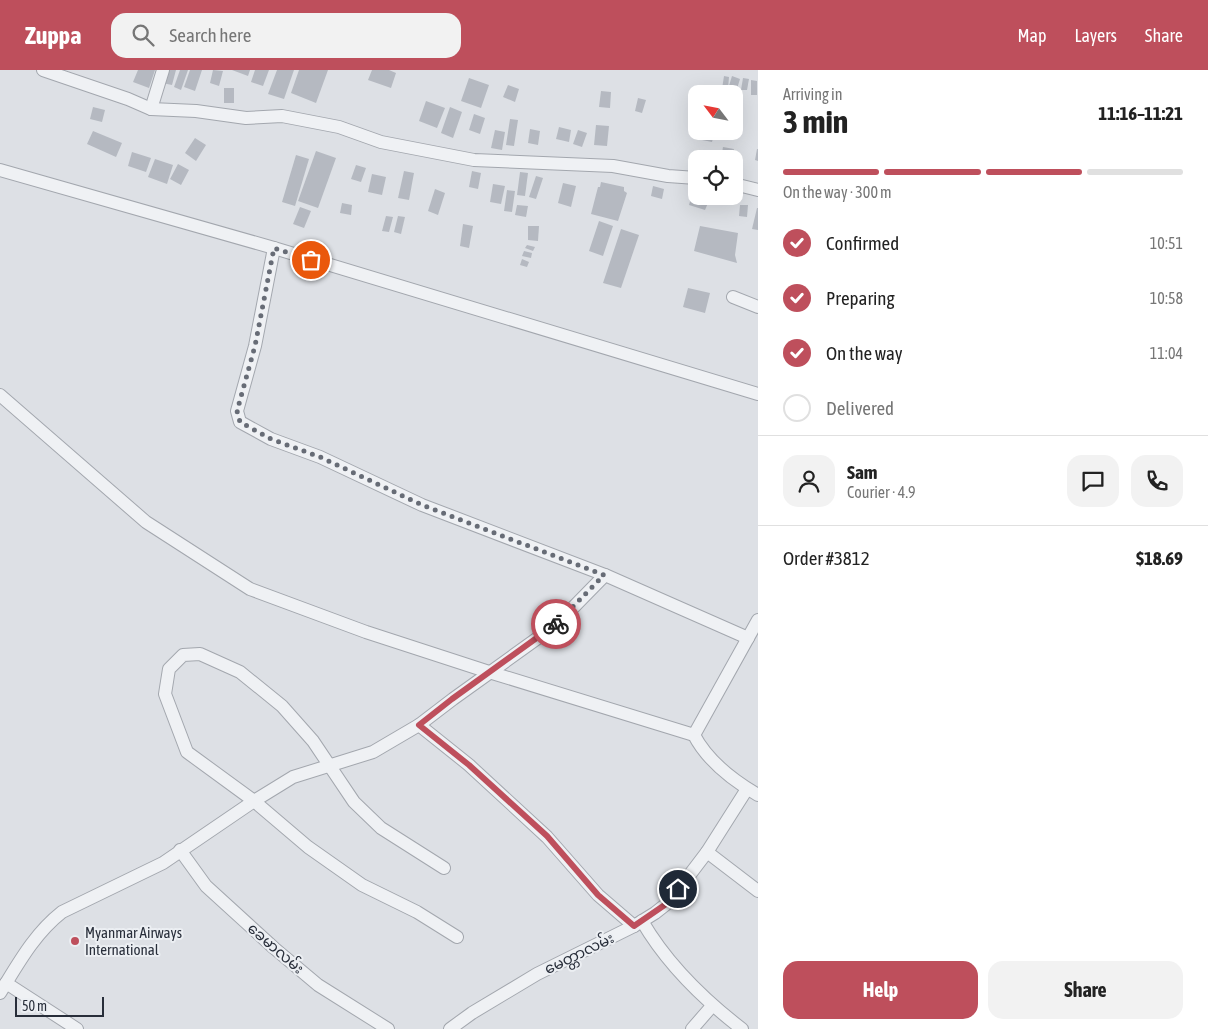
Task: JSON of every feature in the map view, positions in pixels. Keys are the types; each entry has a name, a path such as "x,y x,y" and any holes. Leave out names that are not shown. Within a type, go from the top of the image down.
{"street":[{"path":"43,70 128,99 151,109 196,111 246,118 282,116 339,127 381,142 474,160 613,166 668,176 688,177"},
{"path":"151,109 163,70"},
{"path":"0,170 274,248 758,394"},
{"path":"743,186 758,190"},
{"path":"274,248 255,346 237,411 240,422 271,439 320,457 422,505 604,575 748,638"},
{"path":"733,297 758,307"},
{"path":"0,395 146,522 250,589 366,632 694,735 701,747 714,761 753,792"},
{"path":"77,1029 3,988 31,943 47,924 62,912 163,863 254,801 293,777 373,752 419,725 489,672 556,625 604,575"},
{"path":"694,735 758,620"},
{"path":"444,868 381,828 354,802 313,741 282,706 240,672 200,654 183,655 169,669 165,694 187,752 254,801 308,847 362,885 417,912 457,937"},
{"path":"419,725 469,765 547,836 598,895 638,924 712,1006 742,1029"},
{"name":"မေတ္တာလမ်း","path":"450,1029 472,1013 536,974 638,924 669,902 753,792"},
{"name":"ခေမာလမ်း","path":"180,850 206,886 274,948 318,985 388,1029"},
{"path":"707,852 758,890"},
{"path":"692,1029 712,1006"}],"building":[{"path":"138,70 155,70 149,88 133,82"},
{"path":"166,70 176,70 172,85 162,83"},
{"path":"180,70 188,70 181,90 174,87"},
{"path":"190,70 202,70 195,91 184,87"},
{"path":"213,70 223,71 219,86 210,83"},
{"path":"232,70 250,70 248,76"},
{"path":"255,70 269,70 263,86 251,82"},
{"path":"277,70 294,70 284,99 268,94"},
{"path":"299,70 328,70 316,103 291,93"},
{"path":"372,70 389,70 396,73 391,88 368,80"},
{"path":"724,76 729,77 728,85 723,85"},
{"path":"732,76 740,79 738,85 729,85"},
{"path":"469,78 489,85 481,108 461,101"},
{"path":"743,78 749,79 747,90 743,90"},
{"path":"751,80 757,81 757,95 751,95"},
{"path":"508,85 519,89 515,102 503,97"},
{"path":"224,88 234,88 234,103 224,103"},
{"path":"601,91 611,92 610,108 599,107"},
{"path":"638,98 646,100 642,113 635,111"},
{"path":"426,101 445,108 437,128 419,121"},
{"path":"93,107 105,110 102,122 90,119"},
{"path":"450,107 462,112 453,138 441,133"},
{"path":"474,114 485,118 480,134 469,130"},
{"path":"510,119 518,120 514,146 506,145"},
{"path":"596,125 609,126 607,146 594,145"},
{"path":"559,127 571,130 569,142 556,139"},
{"path":"530,129 540,131 538,145 528,143"},
{"path":"495,130 505,132 502,150 491,148"},
{"path":"578,130 587,133 582,147 573,144"},
{"path":"93,131 122,143 116,157 87,144"},
{"path":"195,138 206,145 196,161 185,153"},
{"path":"723,147 734,149 734,150 722,150"},
{"path":"758,149 758,161 755,160"},
{"path":"316,151 336,158 318,208 298,201"},
{"path":"132,152 151,158 146,172 128,166"},
{"path":"296,155 309,159 295,206 282,202"},
{"path":"155,159 173,165 167,184 148,177"},
{"path":"178,164 189,170 181,185 170,179"},
{"path":"356,165 366,168 361,182 351,179"},
{"path":"404,171 414,173 409,200 398,198"},
{"path":"472,171 481,173 478,189 469,187"},
{"path":"520,172 528,173 525,196 517,195"},
{"path":"372,174 386,177 382,195 368,192"},
{"path":"536,176 543,178 536,199 529,197"},
{"path":"601,182 624,187 624,191 627,193 618,221 591,214"},
{"path":"563,183 576,186 571,207 558,203"},
{"path":"493,184 505,186 501,204 490,202"},
{"path":"653,186 664,189 662,199 651,196"},
{"path":"435,189 445,193 438,215 428,211"},
{"path":"507,190 515,191 512,212 504,211"},
{"path":"342,203 352,205 351,215 340,213"},
{"path":"517,205 528,206 526,217 515,215"},
{"path":"689,205 707,205 705,210"},
{"path":"740,205 748,205 747,217 739,216"},
{"path":"300,207 311,211 304,228 293,224"},
{"path":"758,208 758,230 752,229"},
{"path":"386,216 393,217 389,232 382,231"},
{"path":"398,216 405,217 401,234 394,232"},
{"path":"599,221 613,226 603,256 589,251"},
{"path":"463,224 473,226 469,248 460,246"},
{"path":"528,226 539,226 538,241 528,240"},
{"path":"700,226 738,233 735,255 737,263 694,251"},
{"path":"621,229 639,235 621,288 603,283"},
{"path":"527,245 535,247 533,251 525,248"},
{"path":"524,251 532,253 531,258 522,256"},
{"path":"522,259 529,262 527,267 520,265"},
{"path":"688,288 710,293 705,313 683,307"}],"way so far":[{"path":"311,260 274,248 255,346 237,411 240,422 271,439 320,457 422,505 604,575 556,624"}],"place":[{"name":"Myanmar Airways International","path":"75,941"}],"route":[{"path":"556,624 419,725 469,765 547,836 598,895 634,926 669,902 678,889"}]}
